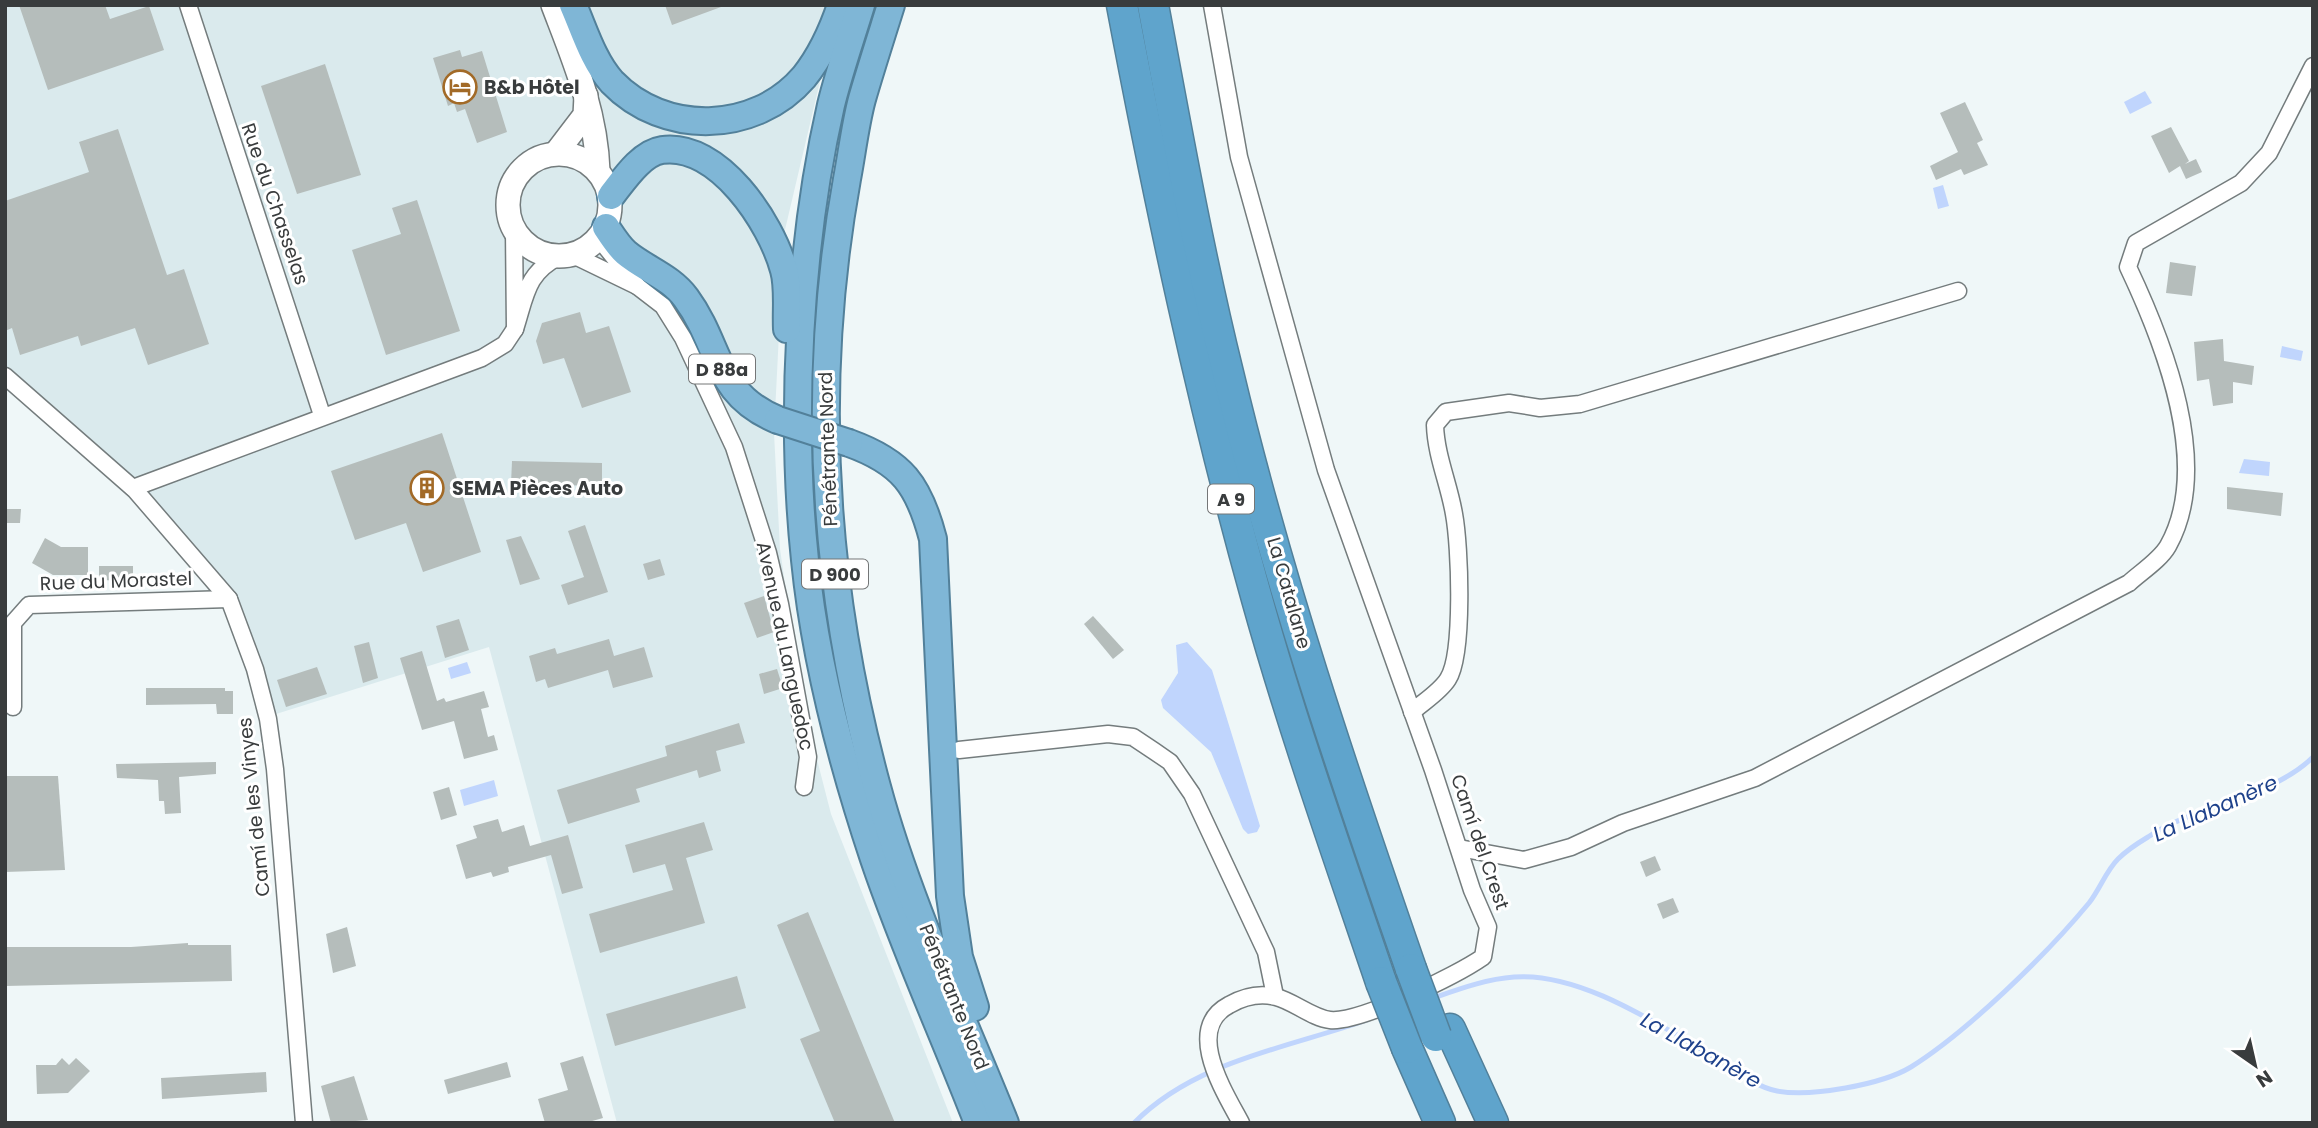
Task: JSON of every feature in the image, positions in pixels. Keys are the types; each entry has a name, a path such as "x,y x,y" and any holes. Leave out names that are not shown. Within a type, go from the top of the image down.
{"highway":[{"path":"573,5 597,61 612,81 634,99 660,113 682,120 706,122 739,118 781,98 804,76 821,50 841,5"},
{"name":"Pénétrante Nord","path":"860,5 831,106 810,229 799,422 804,558 834,722 873,857 978,1123"},
{"name":"Pénétrante Nord","path":"891,5 862,102 838,229 827,334 827,500 843,640 877,788 910,886 1008,1123"},
{"name":"La Catalane","path":"1122,5 1150,155 1199,377 1257,600 1312,777 1381,982 1440,1123"},
{"name":"La Catalane","path":"1153,5 1182,163 1225,360 1286,590 1338,755 1443,1032 1473,1123"},
{"path":"611,197 636,165 660,150 691,152 716,165 737,188 776,247 785,273 788,412 804,558"},
{"name":"D 88a","path":"602,233 626,254 660,273 687,299 729,383 756,411 876,453 896,465 918,492 933,539 950,896 959,957 1008,1123"},
{"path":"1443,1032 1493,1123"}],"main road":[{"path":"553,5 586,90 597,136 598,171"},
{"path":"556,153 587,161 598,171 611,197 602,233 566,256 533,249 514,230 508,197 514,180 532,162 556,153 585,115 586,90"}],"street":[{"name":"Rue du Chasselas","path":"188,5 323,415"},
{"name":"Camí del Crest","path":"1212,5 1239,157 1326,470 1488,927 1483,957 1459,974 1362,1013 1330,1020 1275,996"},
{"path":"1459,848 1524,860 1571,847 1623,822 1755,778 2129,583 2167,548 2185,502 2184,436 2157,328 2128,267 2136,243 2241,183 2269,153 2313,66"},
{"path":"514,230 515,329"},
{"name":"Avenue du Languedoc","path":"602,233 637,286"},
{"path":"133,488 482,358 505,344 515,329 532,276 543,265 566,256"},
{"name":"Avenue du Languedoc","path":"566,256 637,286 663,306 683,338 734,447 768,554 780,604 808,757 804,787"},
{"path":"1412,712 1447,681 1456,660 1459,552 1454,514 1435,441 1435,425 1446,412 1509,403 1540,408 1580,404 1958,291"},
{"name":"Camí de les Vinyes","path":"5,376 133,488 229,599 242,629 268,719 275,769 304,1123"},
{"name":"Rue du Morastel","path":"13,707 13,623 29,604 229,599"},
{"path":"959,750 1108,734 1133,737 1170,762 1192,794 1266,952 1275,996 1253,996 1219,1010 1210,1023 1209,1051 1241,1123"}],"shaded area":[{"path":"5,5 838,5 784,234 774,433 780,549 801,697 831,814 953,1123 617,1123 489,647 276,714 224,588 5,369"}],"water":[{"path":"2145,91 2152,103 2130,114 2124,102"},
{"path":"1943,185 1949,206 1938,209 1933,188"},
{"path":"2282,346 2303,351 2301,361 2280,357"},
{"path":"2244,459 2270,462 2269,476 2239,473"},
{"path":"1187,642 1212,670 1260,826 1257,832 1248,834 1243,829 1211,752 1163,708 1161,700 1178,673 1176,645"},
{"path":"467,662 471,673 451,679 448,668"},
{"path":"494,780 498,796 464,806 460,790"}],"building":[{"path":"19,5 105,5 110,19 149,6 164,50 48,90"},
{"path":"665,5 721,5 721,7 672,25"},
{"path":"460,50 462,57 482,51 507,132 477,143 465,109 457,112 454,103 448,106 433,58"},
{"path":"325,64 361,175 297,194 261,86"},
{"path":"1965,102 1983,140 1977,143 1988,165 1964,175 1961,169 1936,180 1930,166 1958,152 1940,113"},
{"path":"2171,127 2189,161 2185,164 2196,159 2202,172 2186,179 2180,166 2169,173 2151,136"},
{"path":"118,129 167,275 184,269 209,344 148,365 135,328 81,346 78,336 20,355 12,328 5,331 5,201 89,172 79,142"},
{"path":"417,200 460,331 386,355 352,250 401,234 392,208"},
{"path":"2170,262 2196,266 2192,296 2166,293"},
{"path":"580,312 586,333 609,326 631,392 582,408 564,358 543,364 536,341 542,323"},
{"path":"2223,339 2224,361 2254,366 2252,385 2233,382 2233,403 2213,406 2209,379 2197,381 2194,342"},
{"name":"SEMA Pièces Auto","path":"442,433 481,552 423,572 406,523 355,540 331,471"},
{"path":"512,461 602,463 602,486 511,484"},
{"path":"2227,487 2283,493 2281,516 2227,509"},
{"path":"5,509 21,509 20,523 5,523"},
{"path":"585,525 608,592 568,605 561,585 584,577 568,531"},
{"path":"521,536 540,579 520,585 506,540"},
{"path":"45,538 61,547 88,547 88,575 53,575 32,563"},
{"path":"660,559 665,575 648,580 643,564"},
{"path":"99,566 133,566 133,581 99,580"},
{"path":"764,596 774,632 757,638 744,603"},
{"path":"1093,616 1124,650 1113,659 1084,624"},
{"path":"459,619 469,650 445,658 436,626"},
{"path":"609,639 614,656 644,647 653,677 613,688 608,670 548,688 545,679 536,682 529,656 555,648 557,654"},
{"path":"369,642 378,678 363,683 354,646"},
{"path":"422,651 437,701 444,698 446,702 484,691 489,707 481,709 488,737 494,735 498,750 464,759 454,721 422,730 400,658"},
{"path":"317,667 327,694 286,707 277,680"},
{"path":"777,669 783,688 764,694 759,674"},
{"path":"146,688 225,688 225,691 233,691 233,714 217,714 216,704 146,705"},
{"path":"739,723 745,743 716,751 721,771 699,778 697,770 636,789 640,802 568,824 557,790 667,756 665,746"},
{"path":"216,762 216,774 179,777 181,813 165,814 164,801 159,801 158,780 117,778 116,764"},
{"path":"5,776 58,776 65,870 5,872"},
{"path":"449,787 457,815 441,820 433,792"},
{"path":"498,819 502,832 524,825 530,846 568,835 583,888 562,894 551,855 508,867 509,872 493,877 491,872 466,879 456,845 477,838 473,826"},
{"path":"704,822 713,850 686,858 705,923 600,953 589,914 673,890 665,864 633,873 625,845"},
{"path":"1655,856 1661,870 1646,877 1640,862"},
{"path":"1673,898 1679,912 1663,919 1657,904"},
{"path":"808,912 895,1123 835,1123 800,1039 820,1031 777,925"},
{"path":"347,927 356,966 333,973 326,934"},
{"path":"188,943 231,945 232,981 5,986 5,947 131,947"},
{"path":"737,976 746,1008 615,1046 606,1014"},
{"path":"583,1056 603,1118 585,1123 545,1123 538,1099 568,1090 560,1063"},
{"path":"62,1058 69,1065 76,1058 90,1071 68,1093 37,1094 36,1065 56,1065"},
{"path":"507,1062 511,1077 448,1094 444,1080"},
{"path":"266,1072 267,1092 162,1099 161,1078"},
{"path":"354,1076 368,1120 331,1123 321,1086"}],"waterway":[{"name":"La Llabanère","path":"1433,998 1504,978 1539,978 1564,982 1615,1001 1640,1014 1768,1089 1808,1092 1864,1084 1911,1067 1981,1013 2029,969 2071,924 2093,898 2114,864 2132,847 2189,816 2277,782 2313,757"},
{"name":"La Llabanère","path":"1134,1123 1158,1102 1213,1071 1367,1020"}],"place":[{"name":"B&b Hôtel","path":"460,87"},
{"name":"SEMA Pièces Auto","path":"427,488"}]}
